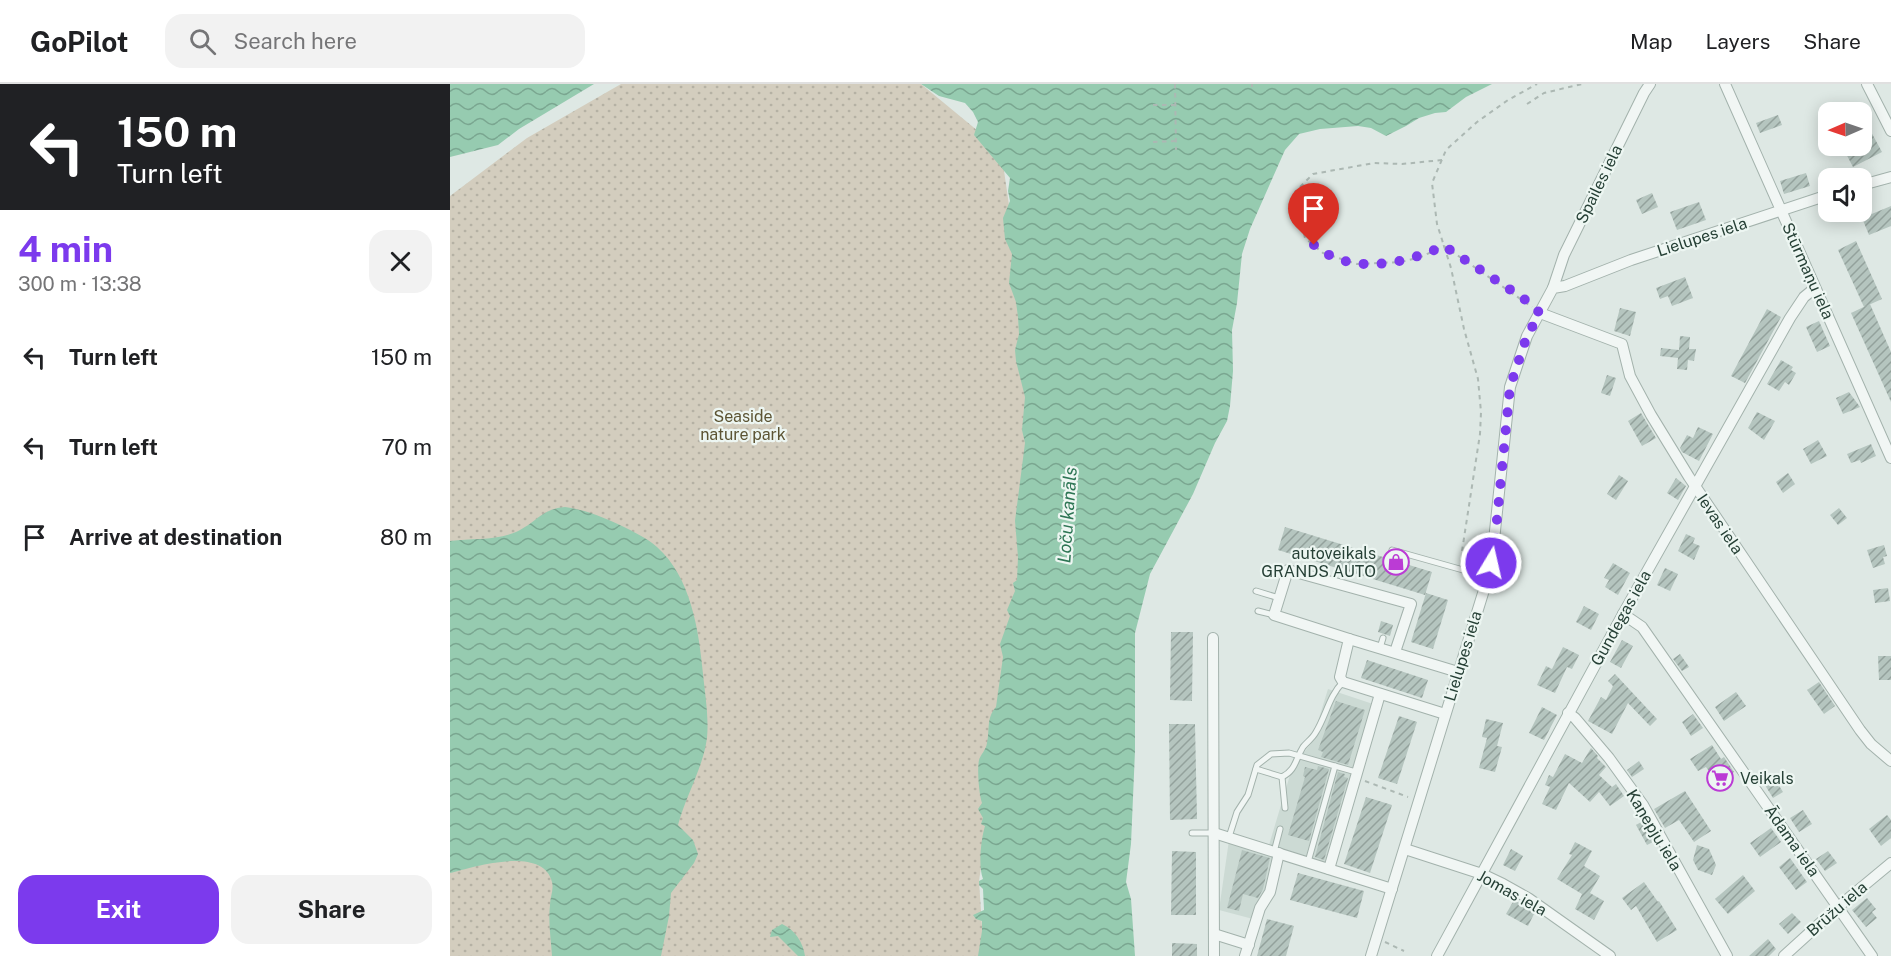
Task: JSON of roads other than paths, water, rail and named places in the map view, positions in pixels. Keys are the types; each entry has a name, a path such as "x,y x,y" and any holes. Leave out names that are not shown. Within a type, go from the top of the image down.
{"street":[{"name":"Spailes iela","path":"1553,288 1569,244 1650,84"},
{"name":"Stūrmaņu iela","path":"1725,84 1891,458"},
{"path":"1867,84 1891,131"},
{"path":"1872,182 1891,177"},
{"name":"Lielupes iela","path":"1371,956 1488,577 1494,550 1510,387 1527,336 1553,288 1565,286 1631,260 1818,198"},
{"name":"Gundegas iela","path":"1437,956 1568,713 1694,487 1790,318 1804,297 1815,288"},
{"name":"Ievas iela","path":"1540,313 1622,344 1630,376 1635,386 1694,487 1860,730 1871,744 1891,761"},
{"path":"1395,652 1411,604 1288,570 1274,615 1349,639 1381,643 1395,652 1458,672"},
{"name":"Ādama iela","path":"1623,614 1642,627 1872,956"},
{"path":"1213,638 1214,956"},
{"path":"1349,639 1340,677 1343,682 1445,714"},
{"path":"1329,869 1380,694"},
{"name":"Kaņepju iela","path":"1568,713 1575,718 1609,758 1643,805 1727,956"},
{"path":"1214,833 1392,889"},
{"name":"Jomas iela","path":"1405,849 1482,874 1528,898 1610,956"},
{"path":"1245,956 1260,908 1270,892 1277,853"},
{"name":"Brūžu iela","path":"1784,956 1891,863"},
{"path":"1214,934 1249,945"}],"lane":[{"path":"1392,550 1488,577"},
{"path":"1257,591 1279,598"},
{"path":"1258,611 1274,615"},
{"path":"1256,769 1282,777 1291,773 1304,745 1315,735 1334,691 1343,682"},
{"path":"1228,837 1237,812 1248,795 1257,765 1271,754 1289,753 1357,775"},
{"path":"1308,862 1335,766"},
{"path":"1282,777 1286,807"},
{"path":"1277,853 1280,829"},
{"path":"1192,833 1214,833"}],"water":[{"path":"450,84 594,84 519,129 498,145 450,157"},
{"name":"Loču kanāls","path":"921,84 1492,84 1466,97 1446,112 1419,118 1386,136 1371,128 1358,126 1320,129 1299,134 1285,150 1250,229 1242,254 1232,330 1233,371 1227,421 1193,494 1150,574 1135,633 1135,751 1131,844 1126,882 1131,899 1135,956 978,956 982,921 973,915 984,910 983,889 979,881 983,879 981,852 985,826 981,824 983,818 978,809 982,803 978,764 988,738 991,715 996,707 1003,657 1000,644 1010,616 1007,610 1015,591 1013,583 1017,580 1015,521 1025,443 1022,430 1025,397 1015,350 1019,334 1016,302 1009,283 1012,254 1005,239 1003,218 1010,201 1008,191 1010,178 974,135 978,122 965,103 939,96"},
{"path":"565,507 608,520 640,535 657,547 678,573 696,623 708,722 707,738 702,760 678,825 693,840 698,854 694,863 671,893 661,956 552,956 549,918 552,882 546,871 536,864 506,861 450,873 450,541 508,535 550,510"},
{"path":"782,924 798,937 805,956 798,956 778,936 770,937 772,930"}],"place":[{"name":"autoveikals GRANDS AUTO","path":"1396,562"},
{"name":"Veikals","path":"1720,778"}],"park label":[{"name":"Seaside nature park","path":"743,425"}]}
